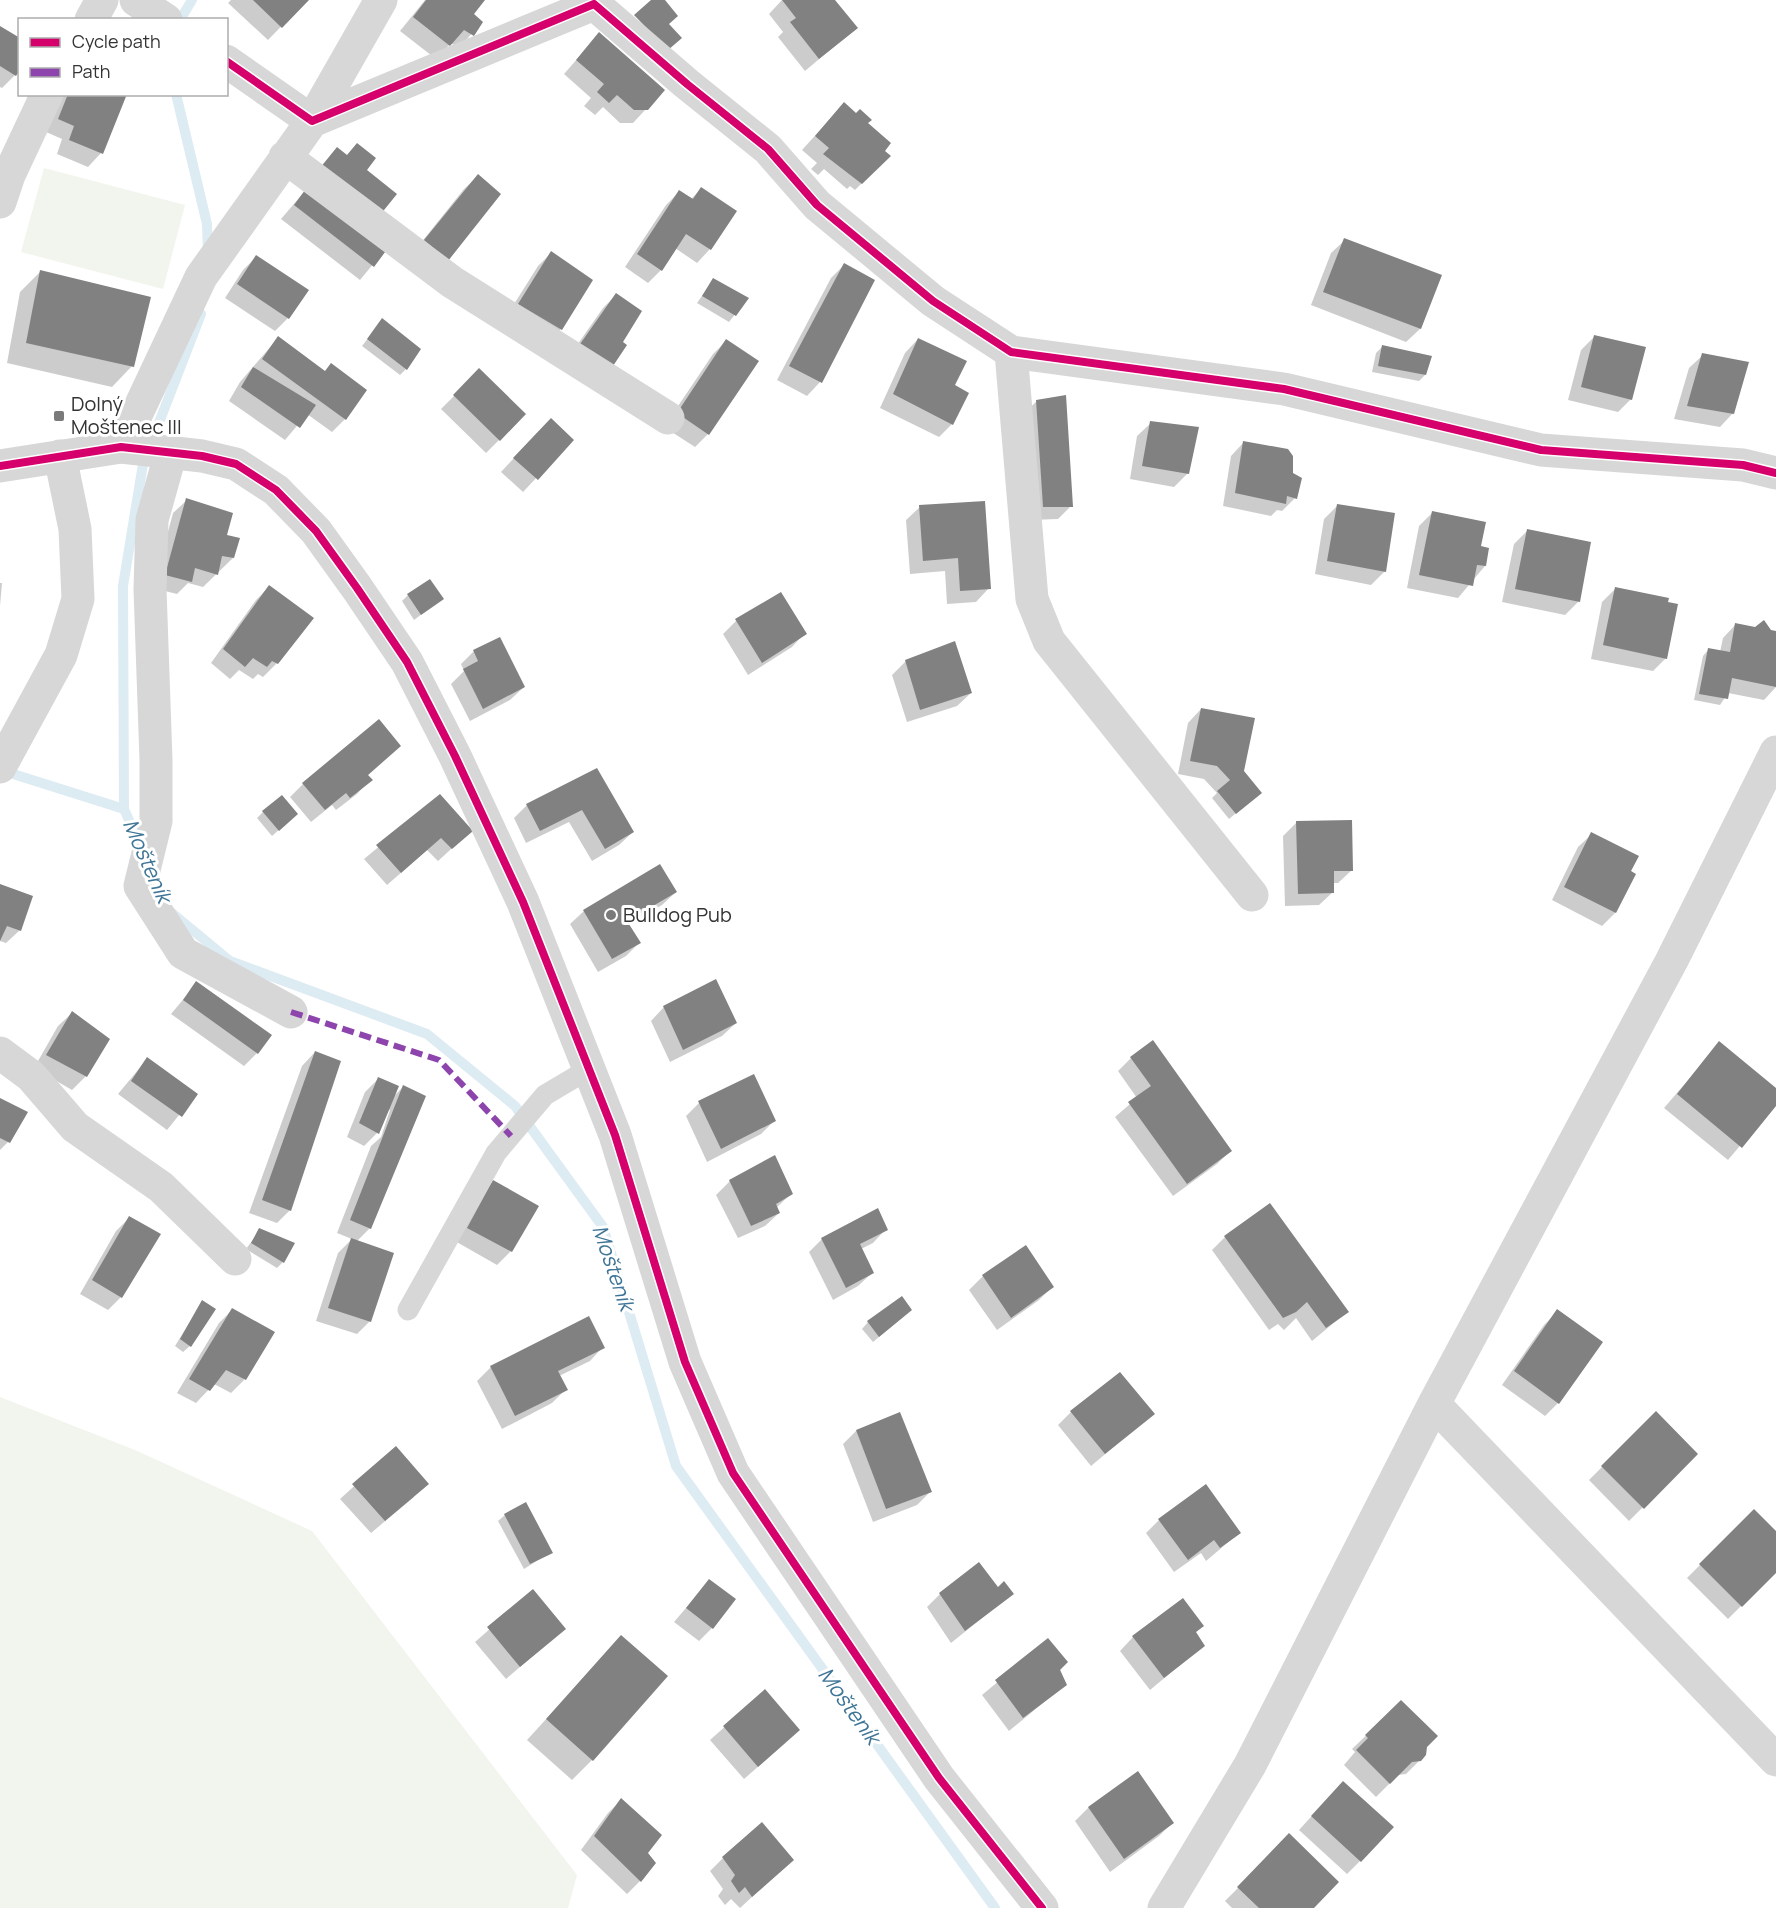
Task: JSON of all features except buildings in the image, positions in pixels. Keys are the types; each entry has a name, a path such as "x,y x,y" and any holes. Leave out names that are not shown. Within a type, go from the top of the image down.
{"street":[{"path":"92,18 102,0"},
{"path":"126,448 201,277 312,120 381,0"},
{"path":"312,120 594,4 687,84 768,149 826,212 933,302 1011,352 1284,389 1541,450 1743,465 1776,473"},
{"path":"228,62 312,120"},
{"path":"0,202 9,175 46,96"},
{"path":"285,158 452,282 668,418"},
{"path":"1011,352 1032,599 1049,641 1252,895"},
{"path":"0,466 126,448 171,452 236,464 276,490 315,531 357,588 407,662 455,756 524,902 618,1146 685,1362 733,1473 939,1778 1042,1908"},
{"path":"171,452 152,519 150,589 156,821 140,886 183,953 291,1012"},
{"path":"3,761 61,655 78,599 75,529 60,456"},
{"path":"1164,1908 1250,1765 1434,1404 1672,960 1776,752"},
{"path":"0,1053 31,1076 75,1127 161,1187 235,1259"},
{"path":"1434,1404 1776,1760"}],"lane":[{"path":"408,1310 496,1153 545,1095 589,1069"}],"shaded area":[{"path":"44,168 185,205 163,289 21,252"},
{"path":"0,1397 135,1450 312,1531 577,1875 568,1908 0,1908"}],"waterway":[{"path":"181,18 192,0"},
{"path":"176,96 207,224 208,253"},
{"path":"124,809 123,586 143,464 201,314"},
{"name":"Mošteník","path":"10,773 124,809 141,847"},
{"name":"Mošteník","path":"172,913 230,961 427,1034 515,1106 603,1227 676,1466 995,1908"}],"marked path":[{"path":"291,1012 439,1060 511,1136"}],"cycle path":[{"path":"228,62 312,121 594,4 687,84 768,149 817,205 933,301 1011,352 1284,389 1541,450 1743,465 1776,473"},
{"path":"0,466 121,447 202,456 236,464 276,490 316,531 407,662 455,756 523,902 615,1135 685,1362 733,1473 939,1778 1042,1908"}],"place":[{"name":"Dolný Moštenec III","path":"59,416"},
{"name":"Bulldog Pub","path":"611,915"}]}
